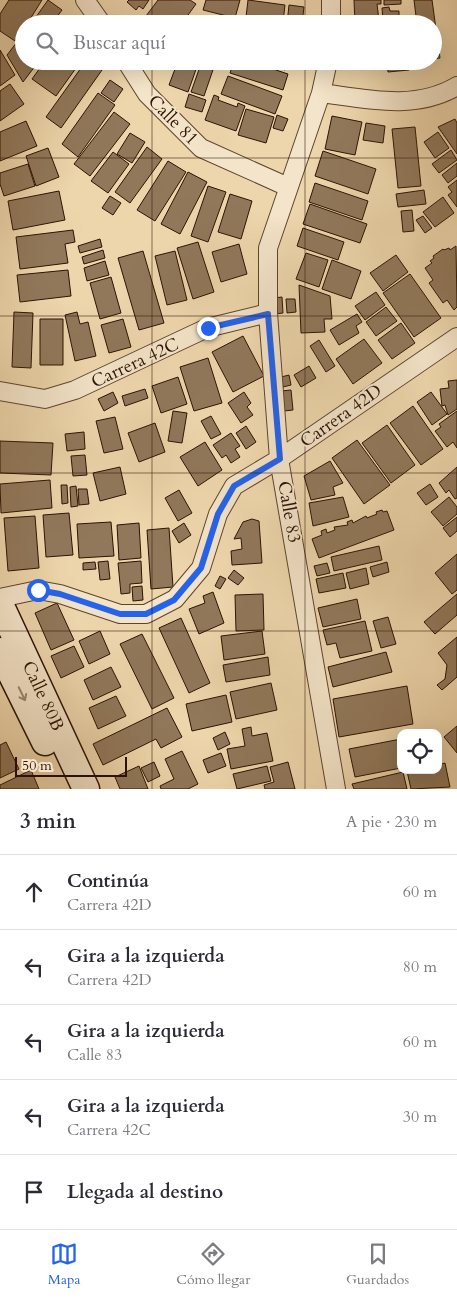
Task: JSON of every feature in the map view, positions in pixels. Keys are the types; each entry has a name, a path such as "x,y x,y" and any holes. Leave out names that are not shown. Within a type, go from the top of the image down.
{"main road":[{"name":"Calle 80B","path":"0,604 86,789"},
{"name":"Calle 80B","path":"0,651 68,789"}],"street":[{"path":"85,0 96,15"},
{"path":"330,15 331,0"},
{"name":"Calle 81","path":"132,70 147,94 201,148 288,187"},
{"name":"Calle 83","path":"326,70 321,93 268,248 268,314 280,459 336,789"},
{"path":"321,93 396,103 445,93 457,86"},
{"name":"Carrera 42C","path":"0,391 45,399 75,390 208,328 268,314"},
{"name":"Carrera 42D","path":"0,598 38,590 60,594 120,614 146,614 174,600 201,568 218,514 234,486 280,459 457,336"}],"building":[{"path":"9,0 42,0 33,15 15,15 15,41 0,31 0,14"},
{"path":"48,0 62,10 58,15 37,15"},
{"path":"129,0 149,0 143,9 139,6 136,10 127,2"},
{"path":"158,0 190,0 196,4 188,15 147,15"},
{"path":"206,0 240,0 236,15 223,15 203,10"},
{"path":"248,0 285,5 284,15 246,15"},
{"path":"354,0 381,0 381,4 377,4 378,15 355,15"},
{"path":"384,0 401,0 401,4 384,5"},
{"path":"414,0 432,0 434,15 416,15"},
{"path":"289,5 304,7 303,15 288,15"},
{"path":"389,7 390,11 399,11 399,15 383,15 382,8"},
{"path":"15,45 15,68 7,55"},
{"path":"0,50 15,75 0,86"},
{"path":"16,70 32,70 23,82"},
{"path":"38,70 75,70 56,96 32,79"},
{"path":"80,70 102,70 61,128 46,117"},
{"path":"175,70 196,70 188,92 169,85"},
{"path":"199,70 213,70 204,96 191,92"},
{"path":"231,70 276,70 288,74 283,90 230,73"},
{"path":"388,70 409,70 388,72"},
{"path":"228,76 282,96 275,114 221,94"},
{"path":"110,80 123,89 114,102 101,93"},
{"path":"10,84 24,104 0,121 0,91"},
{"path":"98,93 115,105 78,157 62,144"},
{"path":"189,94 206,100 202,112 185,107"},
{"path":"214,95 219,97 218,100 237,107 238,103 245,106 236,131 205,120"},
{"path":"246,109 274,117 266,143 238,135"},
{"path":"114,112 130,124 90,176 74,164"},
{"path":"277,115 288,119 283,131 273,128"},
{"path":"332,116 362,122 355,155 325,149"},
{"path":"455,119 457,123 457,154 438,127"},
{"path":"26,121 37,146 0,161 0,132"},
{"path":"366,123 385,126 383,143 363,140"},
{"path":"415,127 421,186 398,188 392,129"},
{"path":"438,132 449,148 435,158 424,142"},
{"path":"130,133 145,142 132,163 117,154"},
{"path":"147,147 162,159 130,203 115,192"},
{"path":"48,148 59,177 36,186 26,156"},
{"path":"451,150 457,160 439,173 432,164"},
{"path":"323,151 376,169 368,194 315,176"},
{"path":"113,152 129,164 108,193 91,181"},
{"path":"168,161 186,172 155,221 137,210"},
{"path":"457,163 457,176 448,183 442,175"},
{"path":"28,164 35,186 4,196 0,184 0,173"},
{"path":"188,172 207,182 180,234 161,224"},
{"path":"457,180 457,207 448,195 452,192 448,187"},
{"path":"315,183 368,201 362,220 309,202"},
{"path":"208,186 226,192 208,242 191,236"},
{"path":"424,190 426,204 398,207 396,194"},
{"path":"59,191 65,220 13,230 8,201"},
{"path":"230,194 252,201 241,239 218,232"},
{"path":"110,196 121,203 113,215 102,208"},
{"path":"443,197 454,213 435,227 423,212"},
{"path":"310,204 367,224 360,243 303,224"},
{"path":"412,210 414,231 403,232 401,211"},
{"path":"423,216 432,228 425,233 416,220"},
{"path":"303,228 344,242 338,260 297,246"},
{"path":"73,230 75,242 65,244 68,263 20,269 16,237"},
{"path":"100,239 102,247 80,253 78,246"},
{"path":"198,242 214,292 193,299 177,248"},
{"path":"239,244 247,274 221,282 212,252"},
{"path":"456,246 457,307 454,310 447,300 443,303 429,283 433,280 425,268 432,263 430,261 434,258 433,256 443,249 449,248 450,250"},
{"path":"103,250 105,258 84,264 82,257"},
{"path":"143,251 164,323 139,330 118,258"},
{"path":"175,251 187,300 167,305 155,256"},
{"path":"306,253 328,260 319,287 296,279"},
{"path":"396,255 408,272 383,291 370,273"},
{"path":"332,260 361,271 351,299 322,289"},
{"path":"105,261 109,275 87,281 84,268"},
{"path":"68,270 71,296 20,302 17,275"},
{"path":"410,274 441,318 414,337 383,293"},
{"path":"111,277 121,313 100,319 90,283"},
{"path":"299,285 330,296 332,319 324,319 325,332 301,333"},
{"path":"376,292 385,305 365,320 355,306"},
{"path":"282,297 283,313 275,314 274,298"},
{"path":"286,299 295,299 296,312 287,313"},
{"path":"386,307 397,321 376,336 366,322"},
{"path":"14,312 33,313 31,368 12,367"},
{"path":"77,312 80,324 88,322 96,356 75,361 65,315"},
{"path":"357,314 362,322 356,326 359,333 339,345 330,330"},
{"path":"40,319 63,319 63,365 40,365"},
{"path":"123,319 131,347 109,353 101,325"},
{"path":"401,323 415,343 392,359 378,340"},
{"path":"243,336 264,376 233,392 212,352"},
{"path":"364,339 382,363 353,384 336,359"},
{"path":"319,340 335,366 326,372 310,346"},
{"path":"208,358 222,403 194,411 180,367"},
{"path":"309,366 316,378 301,387 294,375"},
{"path":"289,375 291,385 283,387 281,377"},
{"path":"178,377 187,404 161,413 152,386"},
{"path":"457,380 457,409 448,415 445,405 442,406 440,389 449,388 448,381"},
{"path":"145,389 148,398 125,406 122,396"},
{"path":"291,390 293,410 284,411 281,391"},
{"path":"113,392 118,403 104,411 98,399"},
{"path":"244,392 251,403 247,407 253,415 241,423 228,403"},
{"path":"431,392 447,414 432,425 417,402"},
{"path":"413,406 443,449 421,465 390,423"},
{"path":"173,411 187,413 182,443 168,441"},
{"path":"457,411 457,448 453,442 447,447 435,431 441,427 439,424"},
{"path":"211,416 221,434 211,439 201,421"},
{"path":"115,417 123,449 104,453 96,421"},
{"path":"155,423 165,452 139,462 128,433"},
{"path":"387,425 415,465 391,483 362,443"},
{"path":"246,426 256,442 246,449 236,433"},
{"path":"84,432 85,449 67,451 65,434"},
{"path":"231,433 240,446 235,449 240,457 231,463 226,455 222,458 213,445"},
{"path":"357,440 390,485 364,504 332,458"},
{"path":"0,441 53,443 51,475 0,473"},
{"path":"205,442 222,470 198,486 180,457"},
{"path":"85,455 87,475 73,476 71,456"},
{"path":"330,461 343,483 333,487 335,495 311,500 304,476"},
{"path":"120,467 126,494 100,501 93,473"},
{"path":"457,467 457,498 455,499 449,490 446,493 439,483"},
{"path":"50,480 52,508 1,513 0,484"},
{"path":"430,484 438,497 426,505 417,493"},
{"path":"61,485 67,485 68,503 62,504"},
{"path":"76,486 78,506 71,507 70,487"},
{"path":"78,489 87,489 89,504 79,505"},
{"path":"179,490 192,513 178,521 165,498"},
{"path":"343,497 349,517 313,526 309,503"},
{"path":"449,497 457,507 457,514 443,526 431,512"},
{"path":"382,510 383,512 387,511 394,530 319,558 312,539 322,535 321,531 326,529 327,533 335,530 334,527 348,525 347,522 352,520 353,523 366,516 367,518 377,514 376,512"},
{"path":"69,513 73,555 46,557 43,515"},
{"path":"35,516 39,568 8,571 4,518"},
{"path":"457,517 457,531 450,537 443,528"},
{"path":"252,519 259,521 262,563 232,565 231,551 242,549 241,538 234,539 243,522"},
{"path":"111,522 114,556 79,558 77,524"},
{"path":"139,523 141,558 119,560 117,525"},
{"path":"184,523 191,535 179,543 172,531"},
{"path":"169,528 173,587 151,589 147,530"},
{"path":"379,546 382,560 334,571 331,557"},
{"path":"457,554 457,590 452,594 435,573"},
{"path":"108,561 110,579 100,580 98,562"},
{"path":"141,561 142,583 130,584 130,593 121,594 118,563"},
{"path":"95,562 96,569 83,570 83,563"},
{"path":"387,562 389,572 373,577 370,567"},
{"path":"327,563 330,573 317,576 314,566"},
{"path":"366,568 369,584 350,589 346,573"},
{"path":"234,570 244,578 238,585 228,578"},
{"path":"343,573 346,588 319,593 316,579"},
{"path":"220,576 226,579 220,589 215,586"},
{"path":"142,586 143,600 133,601 132,587"},
{"path":"213,592 224,623 199,634 189,609 205,603 203,596"},
{"path":"263,594 264,630 236,631 235,595"},
{"path":"457,594 457,615 435,634 424,622"},
{"path":"357,599 361,619 323,627 318,608"},
{"path":"57,603 74,640 51,650 35,613"},
{"path":"388,617 396,644 381,648 373,621"},
{"path":"181,618 210,683 189,693 159,628"},
{"path":"365,621 372,651 340,658 336,643 327,645 323,630"},
{"path":"100,631 110,654 89,664 79,641"},
{"path":"262,631 265,654 224,660 221,636"},
{"path":"142,634 174,698 152,709 120,644"},
{"path":"457,637 457,677 442,690 437,685 445,679 447,665 438,653"},
{"path":"74,646 84,667 61,678 51,656"},
{"path":"386,652 392,672 333,687 328,667"},
{"path":"268,657 270,675 226,682 223,665"},
{"path":"111,667 121,687 93,700 84,680"},
{"path":"271,683 277,710 236,719 230,692"},
{"path":"407,686 413,724 339,737 333,699"},
{"path":"226,695 232,722 192,731 186,704"},
{"path":"116,696 126,716 98,729 89,708"},
{"path":"167,708 182,737 161,748 156,739 103,765 93,744"},
{"path":"457,726 457,753 444,737"},
{"path":"251,727 252,736 267,733 273,761 231,769 227,749 245,746 242,729"},
{"path":"225,732 230,744 218,750 213,738"},
{"path":"397,740 397,769 355,777 349,749"},
{"path":"6,742 19,769 0,778 0,745"},
{"path":"182,751 198,784 188,789 161,789 160,786 174,779 165,759"},
{"path":"221,753 226,766 208,773 203,760"},
{"path":"154,762 160,776 148,782 141,768"},
{"path":"288,762 295,789 265,789 264,785 274,782 270,767"},
{"path":"445,763 450,787 411,789 408,774 442,774 442,764"},
{"path":"139,766 148,789 120,789 115,777"},
{"path":"267,766 271,781 237,789 233,774"},
{"path":"31,770 39,789 0,789 0,785"},
{"path":"397,773 403,774 407,789 354,789 352,784"}],"route":[{"path":"38,590 60,594 120,614 146,614 174,600 201,568 218,514 234,486 280,459 268,314 208,328"}]}
